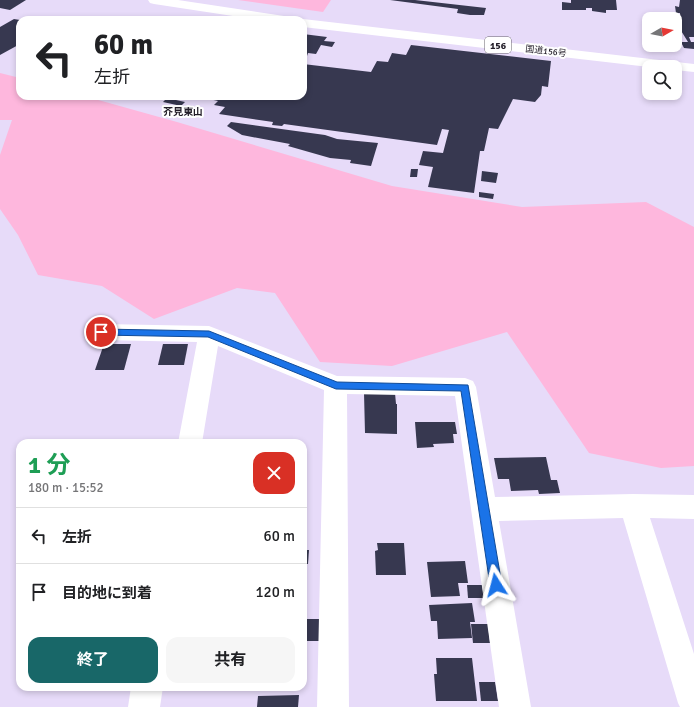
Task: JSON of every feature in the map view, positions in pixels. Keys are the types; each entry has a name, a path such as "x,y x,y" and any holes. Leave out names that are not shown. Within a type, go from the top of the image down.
{"main road":[{"path":"154,0 258,16"},
{"name":"国道156号","path":"307,23 694,68"},
{"path":"101,332 209,334 336,385 465,387 515,707"},
{"path":"191,439 209,334"},
{"path":"333,707 336,385"},
{"path":"484,509 633,506 694,507"},
{"path":"633,506 694,702"},
{"path":"144,707 146,691"}],"shaded area":[{"path":"238,0 331,0 323,12"},
{"path":"0,73 16,77 16,100 98,100 392,186 522,207 646,202 694,227 694,466 661,468 589,453 507,332 392,366 320,362 275,293 237,288 154,319 102,286 38,275 18,235 0,209 0,155 12,120 0,120"}],"building":[{"path":"0,0 26,0 10,10 0,8"},
{"path":"390,0 415,0 486,8 484,15 470,15 457,13 458,9"},
{"path":"571,0 616,0 617,10 606,10 606,13 592,11 592,8 586,8 586,10 562,10 562,2 571,3"},
{"path":"680,0 694,0 694,37 689,37 691,42 694,42 694,49 684,48 682,44 682,42 688,42 682,32 682,12 676,12 675,6 679,7"},
{"path":"16,19 16,46 0,55 0,27"},
{"path":"307,34 327,37 324,41 335,42 332,47 321,45 316,54 308,53 307,56"},
{"path":"411,45 551,61 548,87 542,86 541,95 535,102 513,99 498,129 489,128 484,151 480,151 474,193 428,187 433,167 419,165 423,151 443,153 449,130 442,129 437,145 284,124 282,126 272,125 273,122 219,114 225,107 214,105 218,101 214,100 307,100 307,64 371,72 377,61 388,62 392,53 406,55"},
{"path":"165,100 176,100 185,102 181,106 163,102"},
{"path":"231,122 325,135 337,139 378,143 371,166 350,163 351,160 330,158 288,146 290,144 242,135 227,126"},
{"path":"411,169 418,169 417,177 410,177"},
{"path":"482,171 498,173 496,183 481,181"},
{"path":"479,192 494,194 493,199 479,197"},
{"path":"104,344 131,344 124,370 95,370"},
{"path":"163,344 188,344 184,365 158,365"},
{"path":"364,393 395,393 397,404 397,434 365,433"},
{"path":"415,422 455,422 457,434 453,434 454,443 433,444 434,447 417,448"},
{"path":"546,457 551,480 557,480 560,493 539,494 538,490 511,491 509,479 498,479 494,458"},
{"path":"377,543 404,543 406,575 376,575 375,551 378,550"},
{"path":"307,550 309,550 308,564"},
{"path":"465,561 468,583 458,583 460,596 431,597 427,562"},
{"path":"467,585 482,585 484,598 468,598"},
{"path":"472,603 475,622 470,622 472,638 438,639 437,621 431,621 429,605"},
{"path":"307,619 320,619 320,641 307,641"},
{"path":"471,624 488,624 490,643 473,643"},
{"path":"436,658 472,658 477,701 436,701 434,674 437,674"},
{"path":"479,682 495,682 498,701 481,701"},
{"path":"299,695 298,707 257,707 258,696"}],"district":[{"name":"芥見東山","path":"183,111"}],"route":[{"path":"101,332 209,334 336,385 465,387 496,585"}]}
